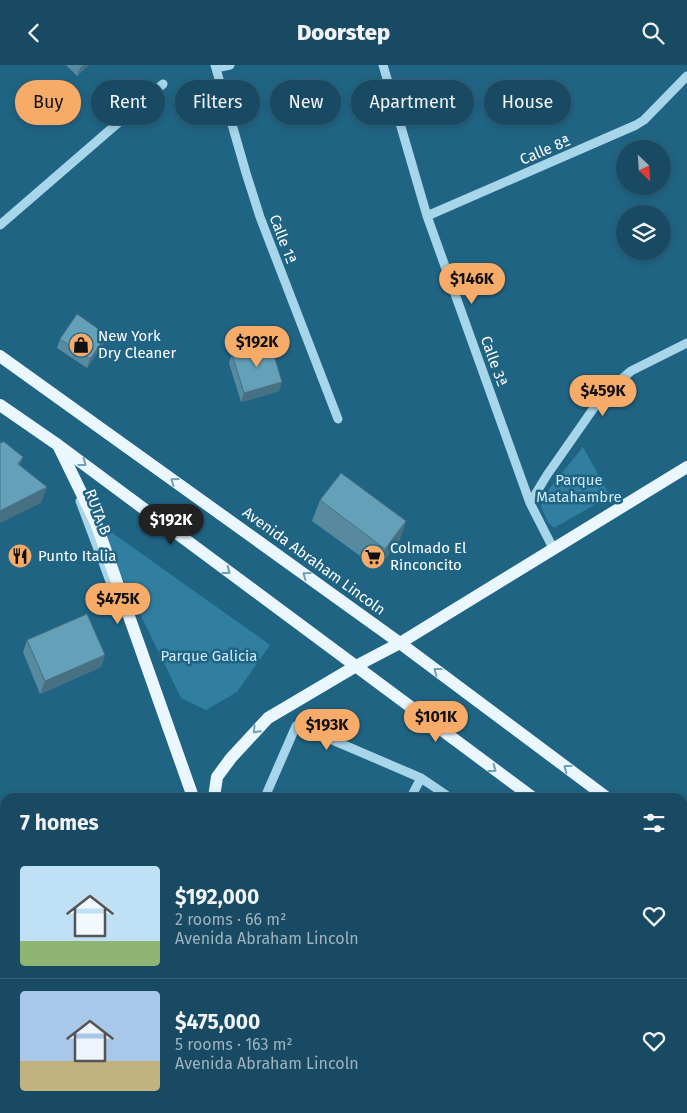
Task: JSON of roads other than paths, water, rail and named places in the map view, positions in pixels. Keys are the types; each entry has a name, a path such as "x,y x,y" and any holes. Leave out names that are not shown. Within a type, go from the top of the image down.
{"main road":[{"name":"Avenida Abraham Lincoln","path":"1,358 400,643 601,793"},
{"path":"0,405 58,445 527,793"},
{"path":"58,445 96,523 191,793"},
{"path":"215,793 218,777 231,758 268,719 400,643 687,467"}],"street":[{"path":"216,67 230,65"},
{"name":"Calle 3ª","path":"383,65 427,217 530,503 553,549"},
{"name":"Calle 1ª","path":"216,67 260,217 338,419"},
{"name":"Calle 8ª","path":"427,217 636,125 644,120 687,75"},
{"path":"0,225 116,125"},
{"path":"530,503 547,475 598,402 610,389 631,371 687,343"},
{"path":"0,401 58,445"},
{"path":"267,793 296,726 421,778 443,793"},
{"path":"413,793 421,778"}],"place":[{"name":"New York Dry Cleaner","path":"81,345"},
{"name":"Punto Italia","path":"20,556"},
{"name":"Colmado El Rinconcito","path":"373,557"}],"park label":[{"name":"Parque Matahambre","path":"579,488"},
{"name":"Parque Galicia","path":"209,656"}]}
